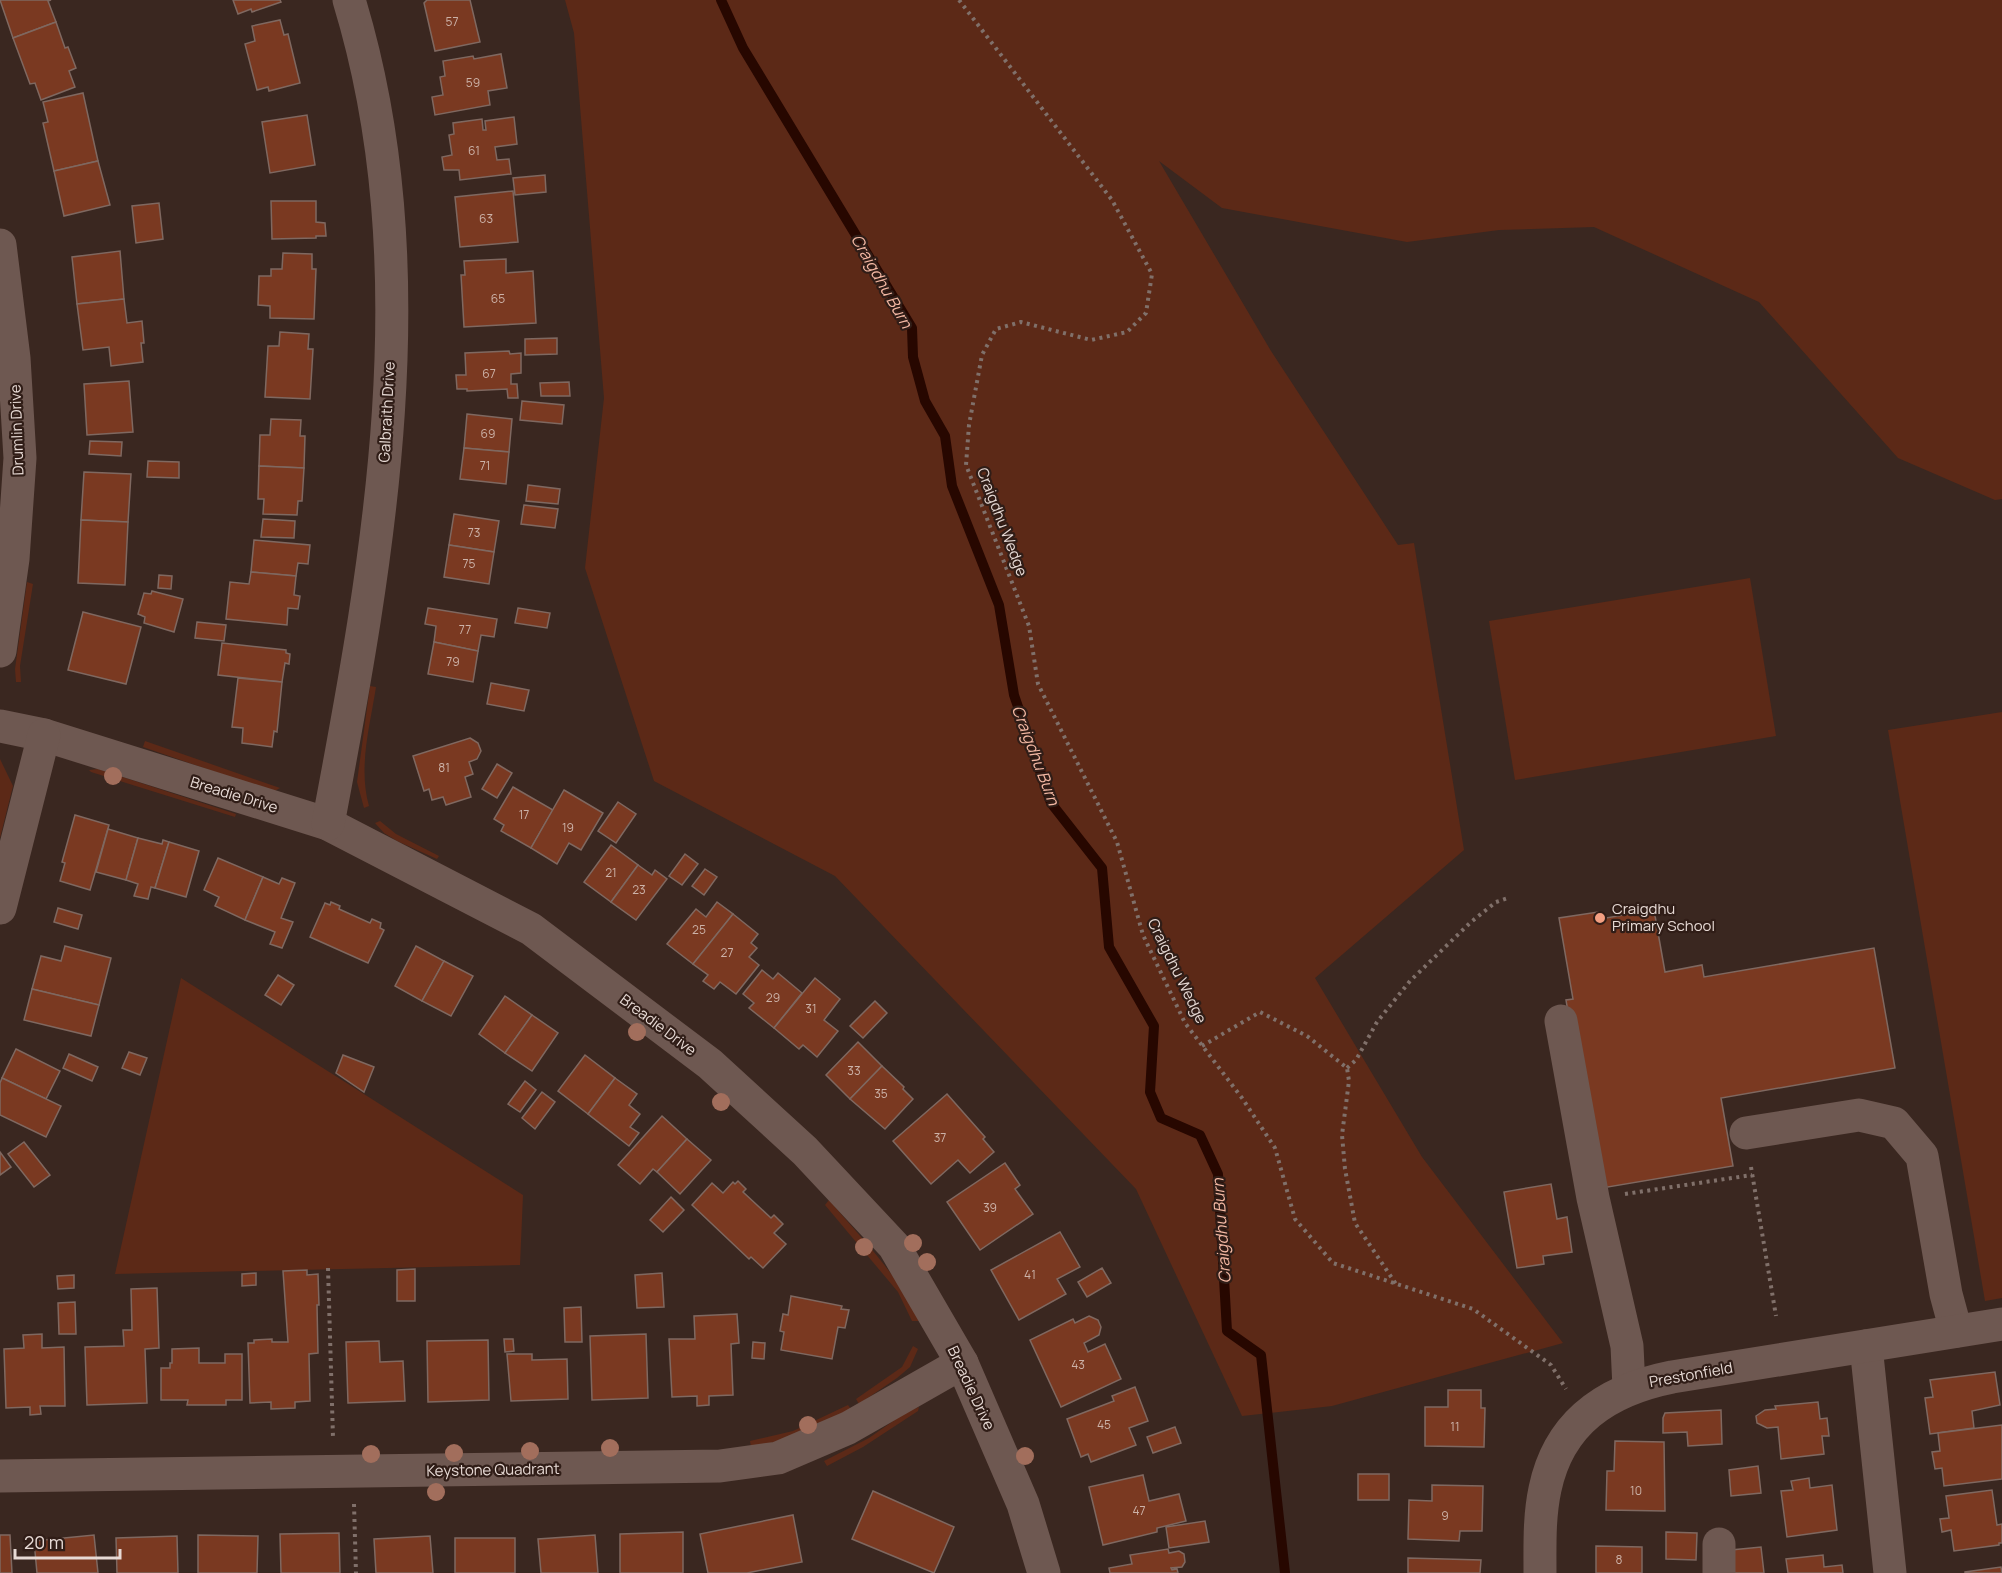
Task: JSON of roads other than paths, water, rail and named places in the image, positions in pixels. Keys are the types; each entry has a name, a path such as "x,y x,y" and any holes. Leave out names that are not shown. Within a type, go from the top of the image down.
{"street":[{"name":"Galbraith Drive","path":"328,824 374,560 387,438 393,298 387,201 374,99 349,0"},
{"name":"Drumlin Drive","path":"0,245 14,358 20,458 13,559 0,651"},
{"name":"Breadie Drive","path":"0,726 44,735 328,824 531,929 710,1064 805,1151 894,1246 962,1363 1023,1504 1044,1573"},
{"path":"0,908 44,735"},
{"path":"1561,1021 1593,1198 1627,1346 1629,1388"},
{"path":"1746,1133 1859,1115 1894,1123 1922,1156 1946,1294 1956,1331"},
{"name":"Prestonfield","path":"1540,1573 1541,1522 1545,1490 1554,1460 1564,1441 1582,1417 1629,1388 1671,1377 2002,1324"},
{"path":"1866,1346 1890,1573"},
{"name":"Keystone Quadrant","path":"0,1476 720,1466 778,1458 848,1428 962,1363"}],"waterway":[{"name":"Craigdhu Burn","path":"721,0 743,48 912,328 913,357 925,401 945,436 952,486 999,605 1014,695 1051,803 1102,868 1109,947 1154,1026 1150,1092 1161,1118 1200,1135 1218,1174 1227,1331 1261,1355 1285,1573"}],"place":[{"name":"Craigdhu Primary School","path":"1600,918"}]}
